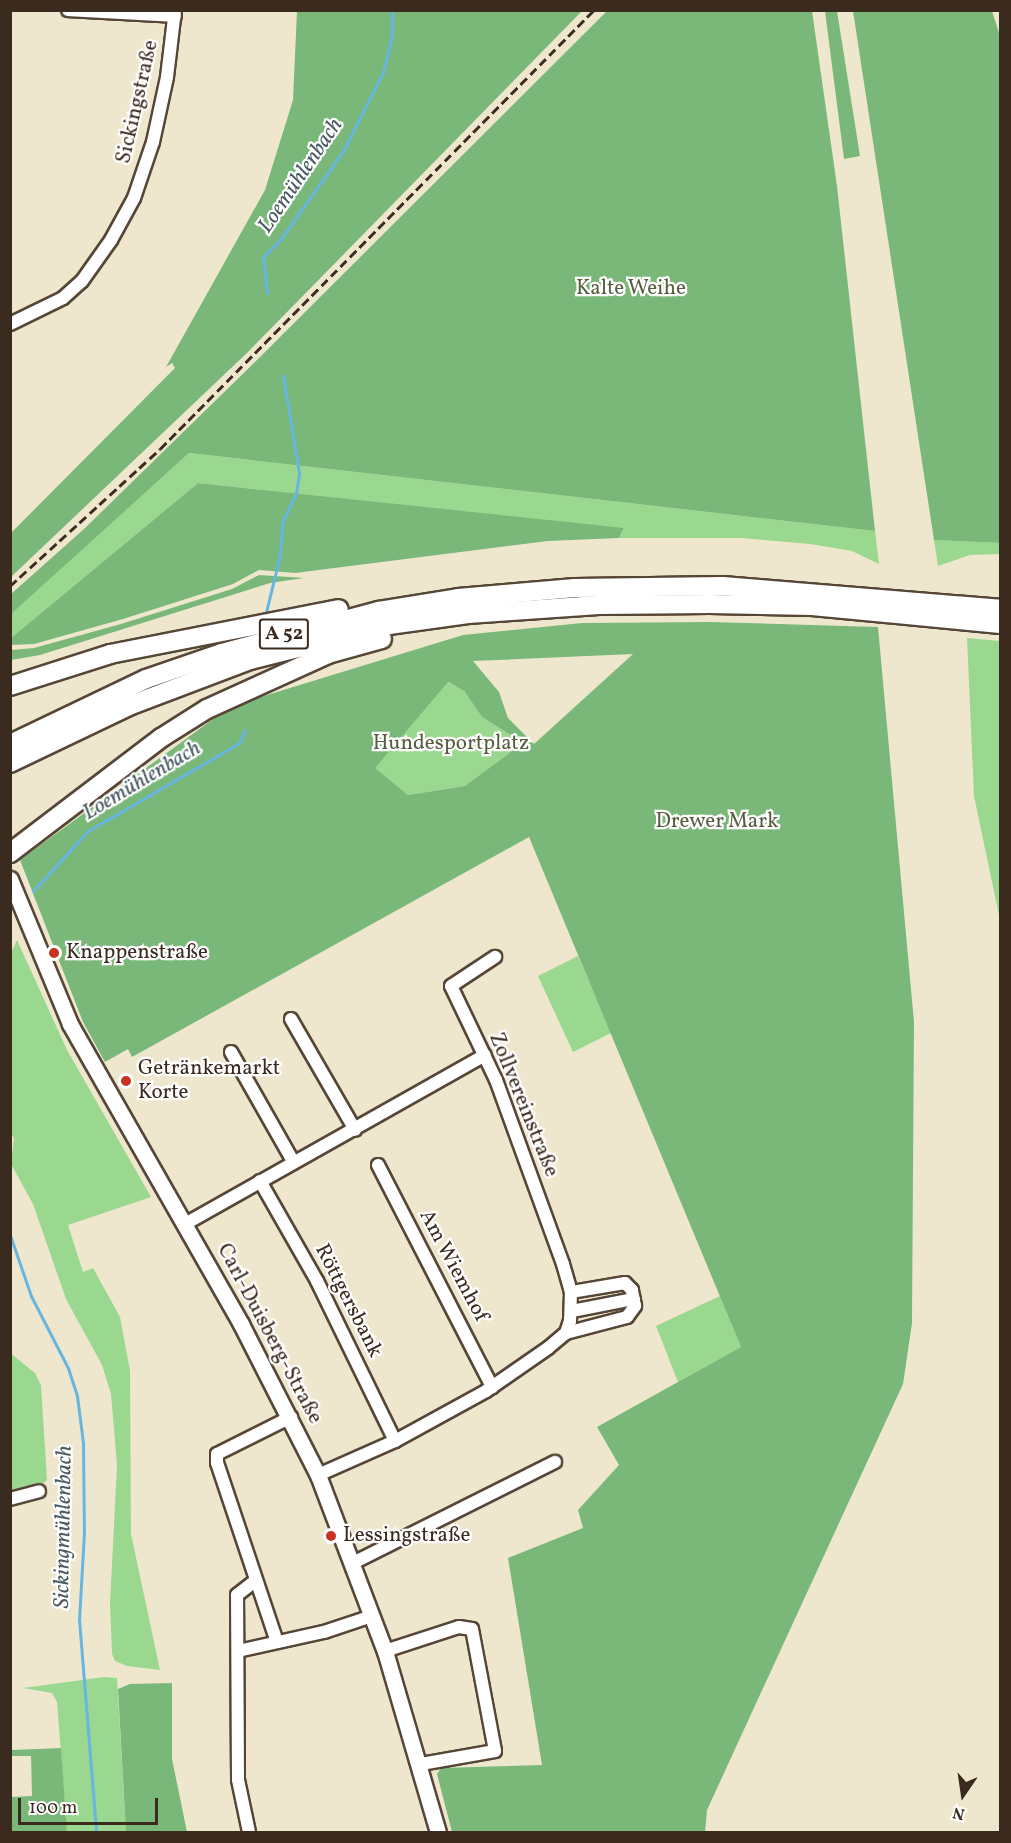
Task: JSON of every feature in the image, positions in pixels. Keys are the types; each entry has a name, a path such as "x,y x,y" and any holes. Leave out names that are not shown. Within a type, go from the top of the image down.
{"highway":[{"path":"10,676 29,676 156,645 434,594 539,583 575,588"},
{"name":"A 52","path":"10,744 146,679 300,630 458,598 575,588 723,586 950,611 1000,609"},
{"name":"A 52","path":"10,763 131,705 250,660 389,625 468,614 599,605 884,604"},
{"name":"A 52","path":"950,611 1000,624"},
{"path":"10,853 161,738 207,709 328,654 448,625 468,614"},
{"path":"10,686 29,676"}],"main road":[{"name":"Carl-Duisberg-Straße","path":"10,879 70,1024 185,1224 291,1417 318,1475 385,1651 420,1764 438,1833"}],"street":[{"path":"68,10 175,13"},
{"name":"Sickingstraße","path":"10,324 63,298 82,281 128,208 153,142 175,13"},
{"name":"Zollvereinstraße","path":"495,957 451,986 485,1055 571,1292 572,1311 566,1333"},
{"path":"291,1018 355,1130"},
{"path":"231,1052 293,1161"},
{"path":"185,1224 293,1161 355,1130 485,1055"},
{"name":"Am Wiemhof","path":"378,1165 492,1387"},
{"name":"Röttgersbank","path":"260,1181 317,1281 394,1441"},
{"path":"318,1475 394,1441 492,1387 566,1333 627,1317 635,1306 630,1287 619,1282 571,1292"},
{"path":"572,1311 634,1299"},
{"path":"277,1642 217,1454 291,1417"},
{"path":"353,1563 555,1462"},
{"path":"10,1499 39,1491"},
{"path":"249,1833 238,1780 237,1595 256,1580"},
{"path":"238,1651 324,1632 372,1616"},
{"path":"385,1651 459,1627 472,1629 495,1751 420,1764"}],"green space":[{"path":"297,11 582,11 248,352 11,577 11,533 175,368 172,363 166,367 265,190 293,100"},
{"name":"Kalte Weihe","path":"607,11 812,11 837,186 875,531 189,453 11,614 11,594 84,529 256,361"},
{"path":"825,11 837,11 860,156 844,159"},
{"path":"853,11 992,11 1000,36 1000,543 934,540"},
{"path":"189,453 875,531 879,564 852,551 810,544 742,538 619,538 624,529 198,483 11,638 10,614"},
{"path":"198,483 624,528 619,538 548,541 295,573 259,570 233,584 123,619 34,644 11,645 11,638"},
{"path":"934,540 1000,543 1000,554 970,555 938,566"},
{"path":"259,575 304,578 270,583 40,655 11,660 11,650 34,648 121,624 232,589"},
{"name":"Drewer Mark","path":"711,622 878,627 914,1022 912,1323 903,1384 707,1810 705,1832 452,1832 437,1774 441,1768 542,1765 508,1558 583,1528 578,1510 619,1465 597,1427 741,1347 529,837 132,1057 128,1049 105,1062 83,1022 20,860 231,706 463,635 582,623","holes":["633,654 534,744 508,718 499,692 473,661","448,682 464,691 482,717 511,735 520,745 465,786 408,795 375,768"]},
{"path":"967,638 1000,641 1000,920 974,796"},
{"name":"Hundesportplatz","path":"447,682 464,691 482,717 511,735 520,745 465,786 408,795 374,768"},
{"path":"17,940 67,1050 151,1197 68,1225 83,1272 93,1268 120,1317 130,1371 131,1534 160,1670 127,1666 115,1661 112,1654 110,1604 117,1465 111,1394 102,1365 66,1299 33,1204 11,1164 14,1138 10,1132 10,955"},
{"path":"578,956 611,1033 573,1052 538,976"},
{"path":"720,1296 741,1347 678,1382 656,1326"},
{"path":"10,1353 35,1373 41,1385 47,1480 39,1487 10,1496"},
{"path":"104,1677 117,1678 126,1832 67,1832 57,1702 52,1693 23,1688"},
{"path":"172,1683 172,1759 187,1832 126,1832 118,1689 130,1684"},
{"path":"61,1748 67,1832 11,1832 11,1797 32,1796 31,1756 12,1756 12,1750"}],"waterway":[{"name":"Loemühlenbach","path":"267,293 263,257 280,240 343,151 383,72 392,36 392,10"},
{"name":"Loemühlenbach","path":"266,612 280,555 282,523 296,493 299,473 283,375"},
{"name":"Loemühlenbach","path":"33,891 88,831 239,743 245,730"},
{"name":"Sickingmühlenbach","path":"10,1235 31,1296 68,1368 77,1396 83,1443 84,1533 79,1619 96,1832"}],"railway":[{"path":"10,586 160,449 594,10"}],"place":[{"name":"Knappenstraße","path":"54,953"},
{"name":"Getränkemarkt Korte","path":"126,1081"},
{"name":"Lessingstraße","path":"331,1536"}]}
